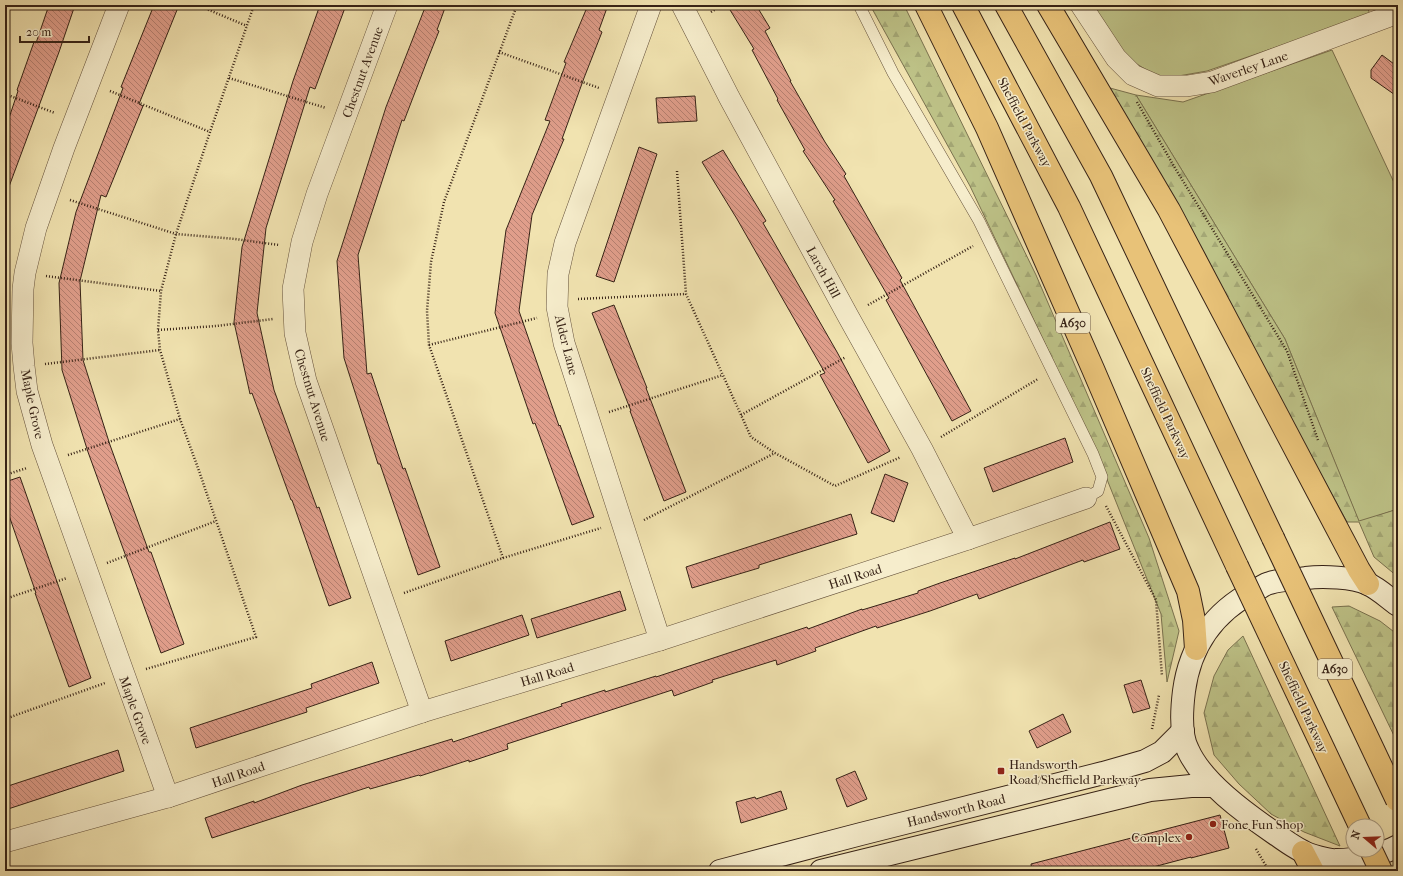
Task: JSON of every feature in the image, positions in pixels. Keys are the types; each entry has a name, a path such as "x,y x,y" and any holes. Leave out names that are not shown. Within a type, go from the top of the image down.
{"highway":[{"name":"A630","path":"926,5 990,135 1093,369 1188,591 1194,620 1196,649"},
{"name":"Sheffield Parkway","path":"963,5 1069,207 1356,818"},
{"name":"A630","path":"1006,5 1101,176 1398,802"},
{"path":"1048,5 1169,210 1359,570 1368,584"},
{"path":"1303,852 1313,871"},
{"path":"1375,858 1381,871"}],"main road":[{"path":"1398,605 1368,584 1343,578 1316,577 1270,583 1245,596 1225,610 1208,627 1196,649 1186,679 1182,703 1183,731 1187,749 1198,770 1214,786 1264,826 1303,852 1335,861 1366,856 1398,846"},
{"name":"Handsworth Road","path":"720,871 1145,761 1162,752 1183,731"},
{"name":"Handsworth Road","path":"820,871 1150,790 1191,786 1214,786"}],"street":[{"name":"Maple Grove","path":"119,5 36,228 23,289 22,343 27,391 42,445 168,797"},
{"name":"Chestnut Avenue","path":"387,5 346,114 301,248 293,289 294,317 295,333 306,381 422,712"},
{"name":"Alder Lane","path":"651,5 565,243 558,274 558,306 564,343 660,640"},
{"name":"Larch Hill","path":"682,5 729,97 848,316 922,448 968,539"},
{"name":"Waverley Lane","path":"1080,5 1116,58 1132,75 1158,86 1187,86 1212,82 1398,13"},
{"path":"1393,5 1398,13"},
{"name":"Hall Road","path":"5,842 168,797 422,712 660,640 968,539 1092,495"}],"lane":[{"path":"859,5 893,73 979,221 1093,454 1102,477 1092,495"}],"path":[{"path":"197,5 247,26"},
{"path":"254,5 176,234 161,290 158,330 160,350 180,419 256,637"},
{"path":"503,558 429,345 427,311 431,262 444,202 516,5"},
{"path":"499,52 618,95"},
{"path":"1132,75 1130,90 1175,168 1287,351 1320,444"},
{"path":"229,78 346,114"},
{"path":"89,83 210,132"},
{"path":"5,94 75,120"},
{"path":"677,171 686,294 751,437 775,453 835,486 922,448 1052,371"},
{"path":"48,193 176,234 235,239 301,248"},
{"path":"848,316 987,238"},
{"path":"25,274 161,290"},
{"path":"429,345 558,306 686,294"},
{"path":"158,330 216,326 294,317"},
{"path":"741,415 865,346"},
{"path":"24,366 160,350"},
{"path":"588,419 723,375"},
{"path":"5,475 180,419"},
{"path":"383,600 503,558 623,526 775,453"},
{"path":"1092,495 1156,600 1162,680"},
{"path":"5,599 87,571 216,521"},
{"path":"1145,761 1159,694"}],"green space":[{"path":"870,5 904,5 1036,275 1149,538 1179,631 1167,682 1161,614 1092,442 970,186"},
{"path":"1091,5 1367,5 1370,15 1207,71 1161,79 1124,56"},
{"path":"1332,50 1398,191 1398,509 1359,522 1285,339 1136,95 1183,102"},
{"path":"1110,88 1136,95 1285,339 1359,521 1398,509 1398,577 1374,557 1359,522 1347,522"},
{"path":"1349,606 1380,621 1398,635 1398,744 1332,607"},
{"path":"1243,636 1340,846 1304,832 1271,814 1239,784 1214,755 1204,713 1214,676 1228,650"}],"building":[{"path":"49,5 75,5 7,192 5,192 5,130 18,91 17,90 34,42 36,43"},
{"path":"154,5 179,5 139,104 143,106 106,197 101,195 80,281 83,360 110,445 184,644 161,653 88,452 62,370 59,283 76,212 123,88 121,87"},
{"path":"320,5 346,5 315,89 310,87 266,228 257,313 274,390 317,508 319,507 351,598 329,606 292,500 252,393 250,394 234,322 242,247 293,81"},
{"path":"426,5 446,5 437,30 439,31 404,121 402,120 358,255 367,374 371,373 403,469 405,468 440,567 418,575 380,464 378,464 344,358 337,261 386,107"},
{"path":"588,5 608,5 599,30 602,32 562,139 564,139 532,215 519,311 559,426 560,425 594,517 572,525 535,423 533,424 495,313 506,230 550,121 545,120 566,63 564,62"},
{"path":"727,5 756,5 770,28 765,31 790,81 825,142 846,174 844,176 902,278 900,280 971,411 952,421 886,300 889,298 833,201 835,200 803,151 805,150 777,100 778,99 752,50 754,49"},
{"path":"1382,55 1398,67 1398,97 1371,78 1371,70"},
{"path":"695,96 697,121 658,123 656,98"},
{"path":"639,147 657,154 614,282 596,276"},
{"path":"723,150 766,221 763,223 837,352 890,451 868,463 820,375 825,373 737,219 702,162"},
{"path":"614,305 686,492 664,501 631,411 592,313"},
{"path":"1065,438 1073,462 993,492 984,468"},
{"path":"885,474 908,483 894,522 871,513"},
{"path":"20,477 91,678 69,687 5,504 5,482"},
{"path":"851,514 857,534 759,565 759,568 692,588 686,567"},
{"path":"1110,522 1120,549 1084,562 1083,560 979,599 977,594 877,628 876,626 815,648 816,651 777,665 776,660 712,680 713,682 674,696 672,690 507,744 508,749 469,762 469,760 420,776 419,775 370,789 369,787 212,838 205,818 254,801 254,803 302,785 452,739 453,742 562,706 561,704 605,690 605,692 656,677 807,627 808,629 862,609 918,593 918,591 940,583 1015,559"},
{"path":"620,591 626,610 537,638 531,619"},
{"path":"522,615 529,635 451,661 445,641"},
{"path":"372,662 379,683 306,708 307,712 196,748 190,728 312,688 311,684"},
{"path":"1141,680 1150,708 1133,713 1124,685"},
{"path":"1063,714 1071,732 1037,748 1029,731"},
{"path":"118,750 124,771 5,810 5,787"},
{"path":"855,771 867,799 847,807 836,779"},
{"path":"781,791 787,809 741,823 736,802 755,797 756,799"},
{"path":"1220,815 1229,848 1138,871 1032,871 1031,864"}],"place":[{"name":"Handsworth Road/Sheffield Parkway","path":"1001,771"},
{"name":"Fone Fun Shop","path":"1213,824"},
{"name":"Complex","path":"1189,837"}]}
